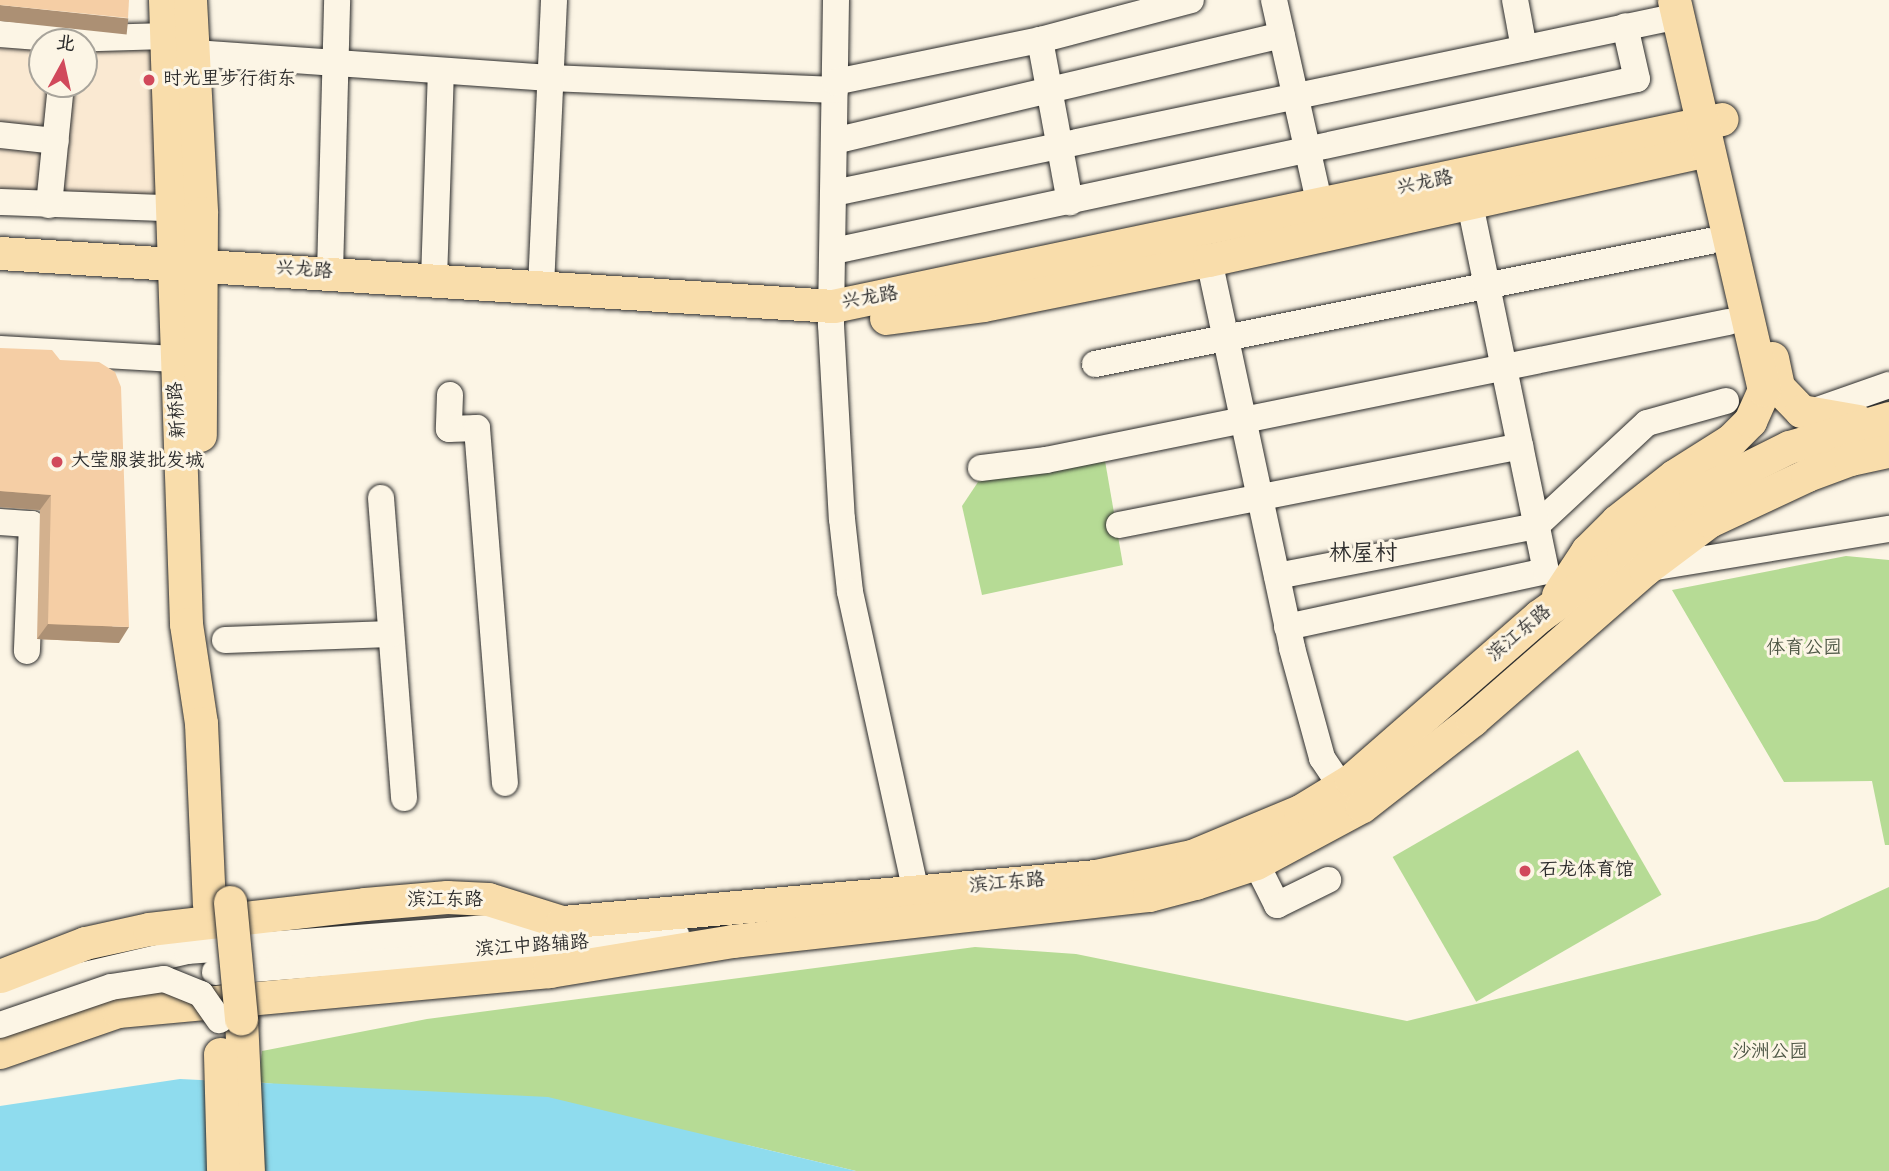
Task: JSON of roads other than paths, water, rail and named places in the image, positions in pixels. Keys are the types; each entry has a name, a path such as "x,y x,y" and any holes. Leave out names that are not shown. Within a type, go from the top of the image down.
{"main road":[{"name":"新桥路","path":"165,0 180,45"},
{"name":"新桥路","path":"190,0 180,45 190,428 186,624 201,723 224,960"},
{"path":"1608,600 1590,602 1575,579 1650,494 1731,440 1760,405 1763,382 1683,5"},
{"path":"1711,131 1778,387 1787,400 1809,413 1880,420"},
{"name":"兴龙路","path":"0,253 187,275 832,315 983,305 1209,260 1469,200 1711,131"},
{"name":"兴龙路","path":"0,276 330,273 541,287 832,315 1320,206 1711,131"},
{"name":"新桥路","path":"187,275 175,359 190,428"},
{"name":"滨江东路","path":"0,976 85,943 149,929 365,904 447,897 488,899 562,922 1146,868 1252,833 1341,786 1539,616 1575,579 1695,494 1726,476 1789,447 1880,420"},
{"name":"滨江东路","path":"0,1052 118,1011 549,971 849,927 1149,895 1256,863 1362,806 1472,720 1645,569 1737,506 1850,459 1889,451"},
{"path":"223,1171 219,1020 224,960"},
{"path":"224,960 248,1171"}],"street":[{"path":"330,273 337,0"},
{"path":"541,287 554,0"},
{"path":"836,0 832,315 842,519 850,592 916,891"},
{"path":"98,41 180,45 441,72 835,86 1040,40 1191,0"},
{"path":"1274,0 1320,206"},
{"path":"1515,0 1524,48"},
{"path":"834,192 1625,26 1683,5"},
{"path":"834,251 1308,153 1637,79 1625,26"},
{"path":"0,34 28,37"},
{"path":"834,141 1282,35"},
{"path":"1040,40 1070,202"},
{"path":"434,280 441,72"},
{"path":"49,205 60,98"},
{"path":"0,135 56,141"},
{"path":"1287,626 1546,570 1469,200"},
{"path":"0,202 163,208"},
{"path":"1095,364 1710,241"},
{"path":"1209,260 1287,626 1322,758 1341,786"},
{"path":"981,468 1046,460 1728,322"},
{"path":"0,349 175,359"},
{"path":"1809,413 1889,385"},
{"path":"450,395 449,429 477,428 505,783"},
{"path":"1277,576 1536,526 1647,423 1726,401"},
{"path":"1119,524 1520,446"},
{"path":"381,498 404,798"},
{"path":"0,522 32,524 27,650"},
{"path":"1645,569 1818,537 1889,529"},
{"path":"225,640 391,634"},
{"path":"1256,863 1277,905 1328,880"},
{"name":"滨江中路辅路","path":"224,960 483,928 562,922"},
{"name":"滨江中路辅路","path":"0,1004 68,979 139,960 224,960 849,927"},
{"path":"0,1024 111,987 164,979 201,994 219,1020"}],"water":[{"path":"180,1079 548,1097 856,1171 0,1171 0,1106"}],"place":[{"name":"时光里步行街东","path":"149,80"},
{"name":"大莹服装批发城","path":"57,462"},
{"name":"石龙体育馆","path":"1525,871"}],"district":[{"name":"林屋村","path":"1363,554"}],"park label":[{"name":"体育公园","path":"1804,649"},
{"name":"沙洲公园","path":"1770,1053"}]}
